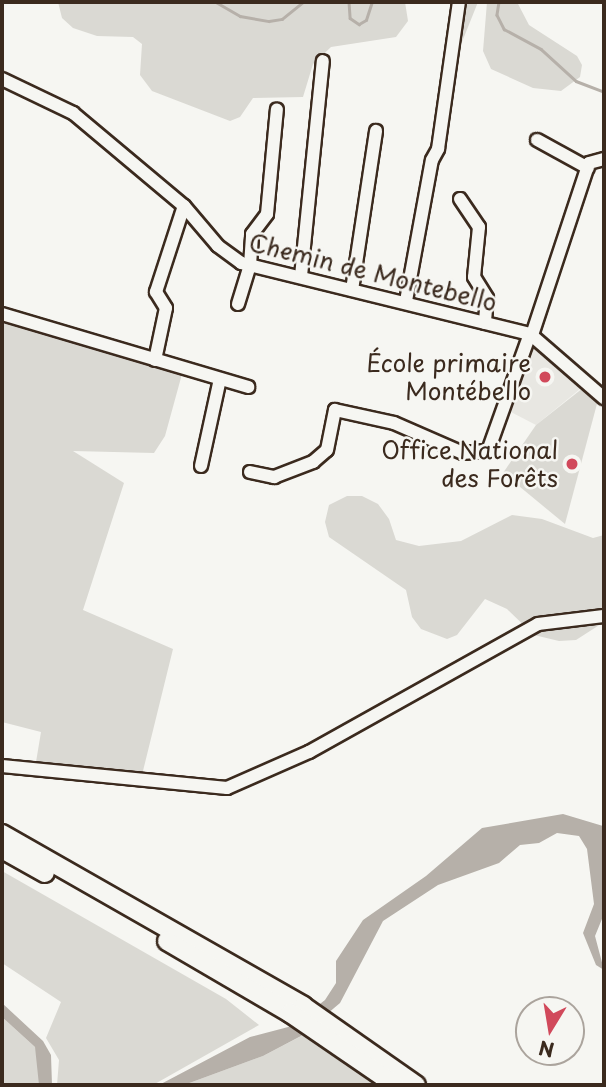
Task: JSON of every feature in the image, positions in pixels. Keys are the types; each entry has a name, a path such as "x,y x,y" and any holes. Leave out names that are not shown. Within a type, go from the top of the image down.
{"highway":[{"path":"2,834 297,1010 416,1085"},
{"path":"2,849 297,1010"},
{"path":"325,1028 395,1085"}],"street":[{"path":"406,301 432,160 438,149 459,2"},
{"path":"300,276 323,61"},
{"name":"Chemin de Montebello","path":"2,79 73,113 184,206 218,246 250,265 406,301 531,335 604,398"},
{"path":"238,303 250,265 251,234 267,215 277,108"},
{"path":"352,290 376,131"},
{"path":"537,141 588,168"},
{"path":"250,472 274,477 313,462 327,450 335,410 394,423 452,450 488,451 588,168 604,159"},
{"path":"460,199 479,227 474,277 487,298 485,323"},
{"path":"155,360 166,308 156,292 184,206"},
{"path":"2,314 248,387"},
{"path":"201,466 220,379"},
{"path":"2,766 228,788 309,752 538,624 604,616"}],"shaded area":[{"path":"58,2 405,2 408,21 396,37 331,47 313,64 303,97 253,98 240,117 230,121 152,91 140,75 142,44 133,37 97,36 73,28 62,18"},
{"path":"464,2 478,2 462,42 459,37"},
{"path":"487,2 517,2 529,25 577,56 582,65 580,77 561,91 533,88 491,69 483,51"},
{"path":"2,319 182,374 165,436 154,453 73,451 124,483 83,610 173,649 142,775 36,762 41,732 2,722"},
{"name":"École primaire Montébello","path":"529,334 585,385 536,425 503,408"},
{"path":"583,388 598,400 565,524 503,473 536,425"},
{"path":"347,496 362,496 378,504 389,519 396,540 419,546 461,541 512,515 542,519 593,538 604,535 604,622 576,640 559,641 534,635 507,609 485,599 457,635 447,639 421,629 412,617 406,590 329,537 325,522 329,505"},
{"path":"563,814 603,826 604,914 595,936 604,970 596,965 583,933 594,904 587,849 579,836 557,833 539,843 520,845 499,863 438,885 383,921 340,1003 301,1036 263,1056 184,1085 159,1085 250,1037 292,1026 325,1000 336,983 336,961 363,920 426,876 482,828"},
{"path":"2,871 226,999 259,1025 153,1085 57,1085 59,1060 46,1038 61,1002 2,963"},
{"path":"2,1003 43,1041 51,1055 52,1085 39,1085 35,1047 2,1017"},
{"path":"2,1017 35,1047 40,1060 39,1085 2,1085"},
{"path":"309,1032 381,1085 184,1085 263,1056"}],"waterway":[{"path":"216,2 240,16 269,21 282,19 303,2"},
{"path":"349,2 350,18 359,24 366,20 372,2"},
{"path":"499,2 497,15 504,29 541,49 576,81 604,92"}],"place":[{"name":"École primaire Montébello","path":"545,377"},
{"name":"Office National des Forêts","path":"572,464"}]}
